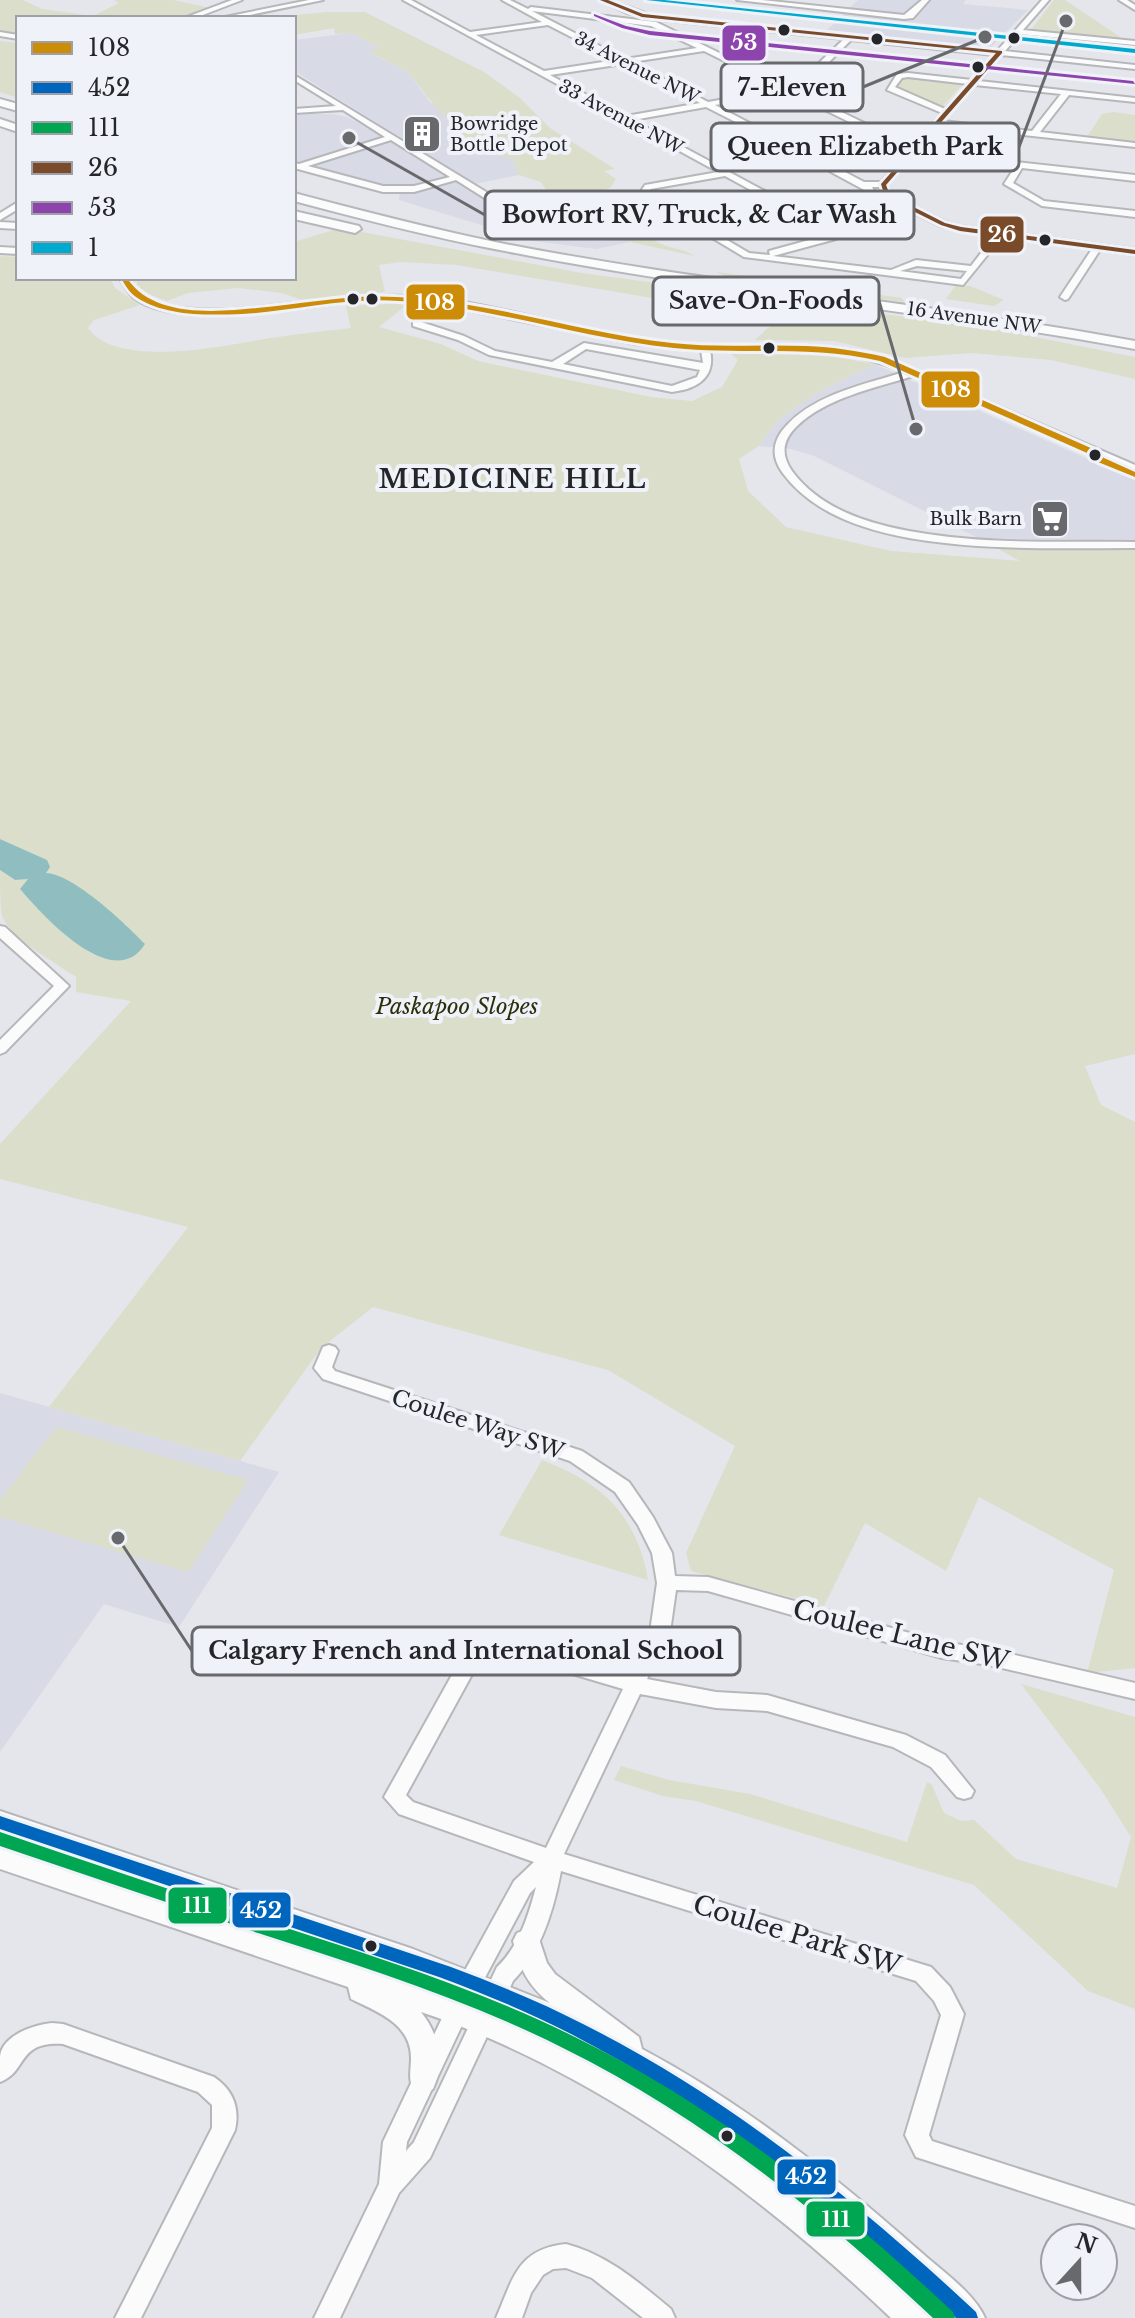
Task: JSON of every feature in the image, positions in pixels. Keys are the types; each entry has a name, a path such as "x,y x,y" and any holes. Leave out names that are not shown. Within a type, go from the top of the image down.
{"highway":[{"path":"296,184 470,233 702,282"},
{"name":"16 Avenue NW","path":"296,198 393,224 493,246 702,282 1009,322 1135,349"},
{"name":"16 Avenue NW","path":"296,204 471,246 1135,349"},
{"path":"296,215 557,267 702,282"}],"main road":[{"path":"0,1822 484,1987 572,2027 696,2096"},
{"path":"0,1858 470,2016 630,2098 738,2169 842,2251 913,2318"},
{"path":"527,1941 534,1968 553,1991 856,2213 969,2318"},
{"path":"289,1955 381,2000 408,2018 426,2041 428,2056 423,2080"}],"street":[{"path":"194,16 239,0"},
{"path":"235,16 320,0"},
{"name":"33 Avenue NW","path":"406,0 836,233"},
{"name":"34 Avenue NW","path":"505,0 859,182 883,185"},
{"path":"603,0 642,15 997,55"},
{"path":"740,0 804,3 904,17 910,16 926,0"},
{"path":"815,33 852,0"},
{"path":"887,196 883,185 1046,0"},
{"path":"1122,0 1135,8"},
{"path":"522,9 648,22 913,149 1135,178"},
{"path":"469,34 549,23"},
{"path":"1018,32 1135,43"},
{"path":"624,119 789,90 800,86 850,37"},
{"path":"869,39 997,55 1135,67"},
{"path":"542,74 705,49"},
{"path":"945,112 890,88 900,76 908,75 1135,100"},
{"path":"296,78 516,214"},
{"path":"1034,134 1067,92"},
{"path":"296,111 344,108"},
{"path":"318,111 359,117"},
{"path":"936,123 1135,145"},
{"path":"711,166 882,135"},
{"path":"297,166 389,138"},
{"path":"1020,165 1008,184 1033,200 1135,214"},
{"path":"297,166 383,189 414,189 455,178"},
{"path":"724,174 648,187 643,194 747,255 890,272 916,263 973,269 999,235"},
{"path":"767,256 836,233 873,192 859,182"},
{"path":"864,202 887,196 951,227 1135,252"},
{"path":"1,214 16,199"},
{"path":"805,217 830,221 850,218"},
{"path":"1065,297 1098,247"},
{"path":"125,280 129,289 147,300 199,311 244,312 376,298 446,302 653,343 705,348 826,347 874,357 1135,469"},
{"path":"446,302 416,321 416,324 461,338 492,353 642,384 682,388 701,379 707,368 705,348"},
{"path":"553,366 584,346 707,368"},
{"path":"617,360 627,353"},
{"path":"642,384 671,361"},
{"path":"596,375 607,368"},
{"path":"912,373 826,405 795,422 778,445 778,458 805,494 837,513 891,530 954,541 1135,545"},
{"path":"1090,451 1101,460 1135,475"},
{"path":"0,930 62,986 0,1049"},
{"name":"Coulee Way SW","path":"329,1351 323,1368 329,1375 576,1456 622,1487 662,1553 667,1583 660,1632 551,1859"},
{"name":"Coulee Lane SW","path":"667,1583 708,1584 942,1650 989,1657 1135,1691"},
{"path":"551,1859 406,1808 394,1797 474,1653 487,1645 505,1646 635,1685 716,1700 767,1703 899,1741 938,1761 964,1791"},
{"path":"484,1987 527,1941 547,1896 551,1859"},
{"path":"327,2318 391,2185 422,2150 470,2016 522,1887 551,1859"},
{"name":"Coulee Park SW","path":"551,1859 923,1974 942,1994 953,2014 917,2135 924,2149 1135,2217"},
{"path":"391,2185 395,2142 423,2080 470,2016"},
{"path":"0,2072 22,2042 30,2036 46,2032 63,2034 192,2079 220,2095 225,2107 223,2130 128,2318"},
{"path":"509,2318 529,2274 544,2260 561,2255 588,2262 662,2318"}],"shaded area":[{"path":"858,0 922,0 902,15 847,10"},
{"path":"929,0 966,0 963,4 1028,10 990,48 827,30 846,12 909,19"},
{"path":"352,33 382,49 369,53 407,71 430,102 455,119 469,147 513,159 519,175 475,184 296,72 296,40"},
{"path":"296,114 347,117 389,138 511,211 544,206 568,207 613,228 630,242 596,249 534,241 399,200 400,191 296,165"},
{"path":"874,364 1135,480 1135,541 978,538 814,456 791,449 759,446 777,421 816,393"},
{"path":"0,1393 279,1472 179,1627 104,1604 0,1752"}],"green space":[{"path":"0,0 23,0 42,9 93,16 16,16 16,34 0,32"},
{"path":"114,0 173,0 211,8 185,16 93,16 119,3"},
{"path":"1054,0 1065,0 1126,41 1030,31"},
{"path":"365,12 484,72 520,98 550,128 615,169 604,171 616,179 610,188 595,192 597,195 638,191 639,195 700,232 668,239 662,235 653,239 695,256 630,242 613,228 568,207 544,206 550,196 541,182 519,175 513,159 469,147 456,139 455,119 442,115 407,71 368,52 380,48 352,33 335,34 334,28 296,35 296,16 286,16"},
{"path":"0,41 16,43 16,97 0,92"},
{"path":"905,77 963,84 943,106 937,107 895,88"},
{"path":"1102,114 1135,115 1135,143 1087,137"},
{"path":"340,228 582,273 1000,330 1135,357 1135,379 1051,360 971,353 905,358 834,341 755,340 778,319 456,265 402,262 379,265 385,292 302,300 282,293 238,288 188,293 167,301 137,285 137,280 296,280 296,241"},
{"name":"Paskapoo Slopes","path":"0,256 16,257 16,280 111,280 115,288 140,305 94,320 88,328 101,340 142,351 190,350 351,328 346,306 409,303 379,327 441,344 478,361 651,397 692,401 722,387 738,360 729,352 809,352 874,364 816,393 777,421 759,446 739,459 748,491 786,527 891,551 1020,561 993,546 1135,550 1135,1054 1085,1066 1101,1105 1135,1122 1135,1668 1087,1673 1114,1570 979,1497 946,1571 865,1523 824,1606 691,1571 686,1553 735,1446 608,1370 373,1307 321,1348 240,1461 49,1407 188,1227 0,1179 0,1144 131,1001 76,992 76,977 24,942 7,925 2,916 0,870 14,880 29,879 20,889 62,932 95,956 128,926 46,873 47,860 0,839"},
{"path":"717,272 902,298 904,302 729,278"},
{"path":"956,285 970,286 1004,300 994,306 946,299"},
{"path":"56,1427 248,1480 188,1572 0,1517 0,1500"},
{"path":"542,1460 582,1479 613,1504 635,1537 648,1580 499,1535"},
{"path":"1021,1684 1135,1717 1135,2009 1088,1991 974,1885 696,1801 663,1796 614,1780 621,1766 669,1780 750,1794 907,1842 927,1782 932,1785 944,1813 961,1821 974,1820 1016,1859 1117,1888 1131,1837 1100,1788"}],"water":[{"path":"0,839 47,860 50,867 46,873 57,875 84,890 145,944 132,957 116,960 98,956 80,946 20,889 28,879 15,880 0,870"}],"transit line":[{"name":"26","path":"603,0 642,15 1000,52"},
{"name":"1","path":"649,0 1135,51"},
{"name":"53","path":"596,15 624,27 650,33 1133,83"},
{"name":"26","path":"883,185 1000,52"},
{"name":"26","path":"883,185 887,196 943,224 960,229 1135,252"},
{"name":"108","path":"125,280 139,296 161,306 186,311 215,313 354,299 395,299 477,308 597,334 677,346 806,348 857,353 882,359 1090,451 1101,460 1135,475"},
{"name":"452","path":"0,1822 375,1947 548,2014 686,2092 785,2160 879,2236 969,2318"},
{"name":"111","path":"0,1839 431,1984 571,2043 673,2100 769,2166 860,2239 946,2318"}],"place":[{"name":"Queen Elizabeth Park","path":"1066,21"},
{"name":"7-Eleven","path":"985,37"},
{"name":"Bowridge Bottle Depot","path":"422,134"},
{"name":"Bowfort RV, Truck, & Car Wash","path":"349,138"},
{"name":"Save-On-Foods","path":"916,429"},
{"name":"Bulk Barn","path":"1050,519"},
{"name":"Calgary French and International School","path":"118,1538"}],"district":[{"name":"MEDICINE HILL","path":"513,479"}]}
